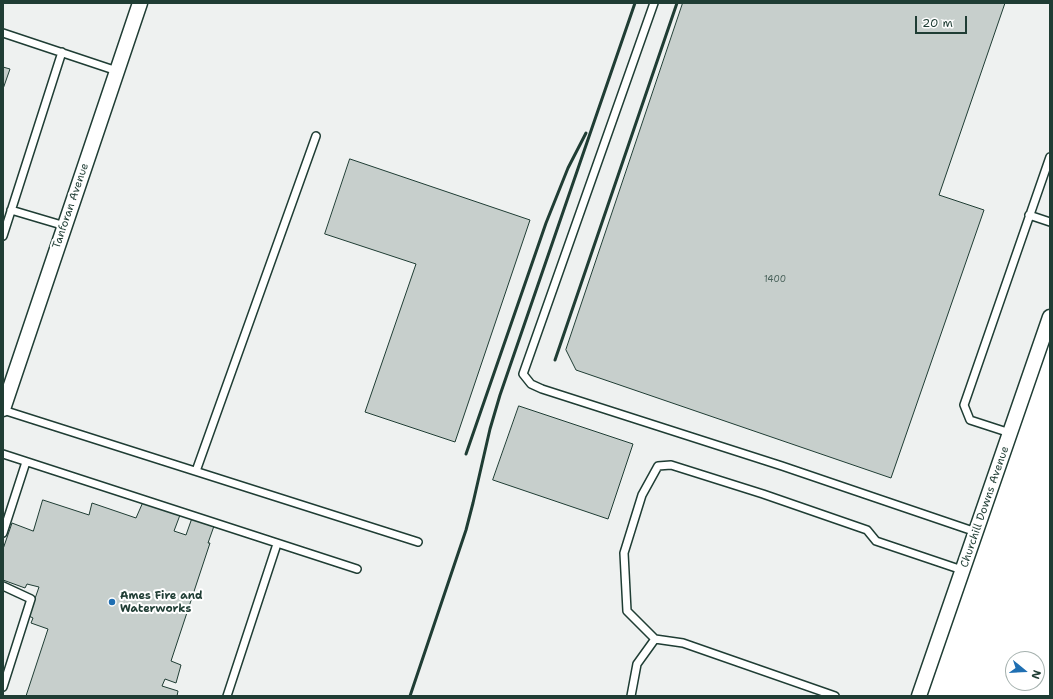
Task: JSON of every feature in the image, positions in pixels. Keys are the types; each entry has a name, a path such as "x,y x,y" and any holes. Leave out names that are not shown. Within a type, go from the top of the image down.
{"street":[{"name":"Tanforan Avenue","path":"3,409 140,3"},
{"name":"Churchill Downs Avenue","path":"919,696 1050,317"}],"lane":[{"path":"654,3 523,374 531,384 542,389 782,466 976,532"},
{"path":"3,32 117,71"},
{"path":"3,236 62,52"},
{"path":"196,471 316,136"},
{"path":"1010,433 970,420 964,405 1050,157"},
{"path":"11,210 65,226"},
{"path":"1029,215 1050,222"},
{"path":"3,409 418,542"},
{"path":"3,454 356,569"},
{"path":"3,534 26,462"},
{"path":"835,696 683,643 655,639 627,611 624,553 642,494 658,466 671,465 771,496 867,530 876,541 962,570"},
{"path":"227,696 278,544"},
{"path":"3,586 31,599 3,687"},
{"path":"631,696 637,664 655,639"}],"shaded area":[{"path":"3,3 1050,3 1050,328 925,696 3,696"}],"building":[{"path":"683,3 1005,3 939,195 984,210 891,478 576,370 566,350"},
{"path":"3,67 10,69 3,89"},
{"path":"350,159 530,220 455,442 365,412 416,264 325,234"},
{"path":"519,406 633,444 608,519 493,480"},
{"name":"Ames Fire and Waterworks","path":"43,500 89,515 92,503 136,518 143,502 180,515 174,531 186,535 192,518 214,526 208,543 210,543 171,661 181,665 176,683 165,679 162,686 178,691 177,696 26,696 48,629 31,623 33,618 29,616 39,587 27,584 25,588 3,580 3,549 12,523 33,531"}],"railway":[{"path":"410,696 466,530 490,429 500,395 635,3"},
{"path":"555,360 677,3"},
{"path":"466,454 546,223 568,168 586,133"}],"place":[{"name":"Ames Fire and Waterworks","path":"112,602"}]}
